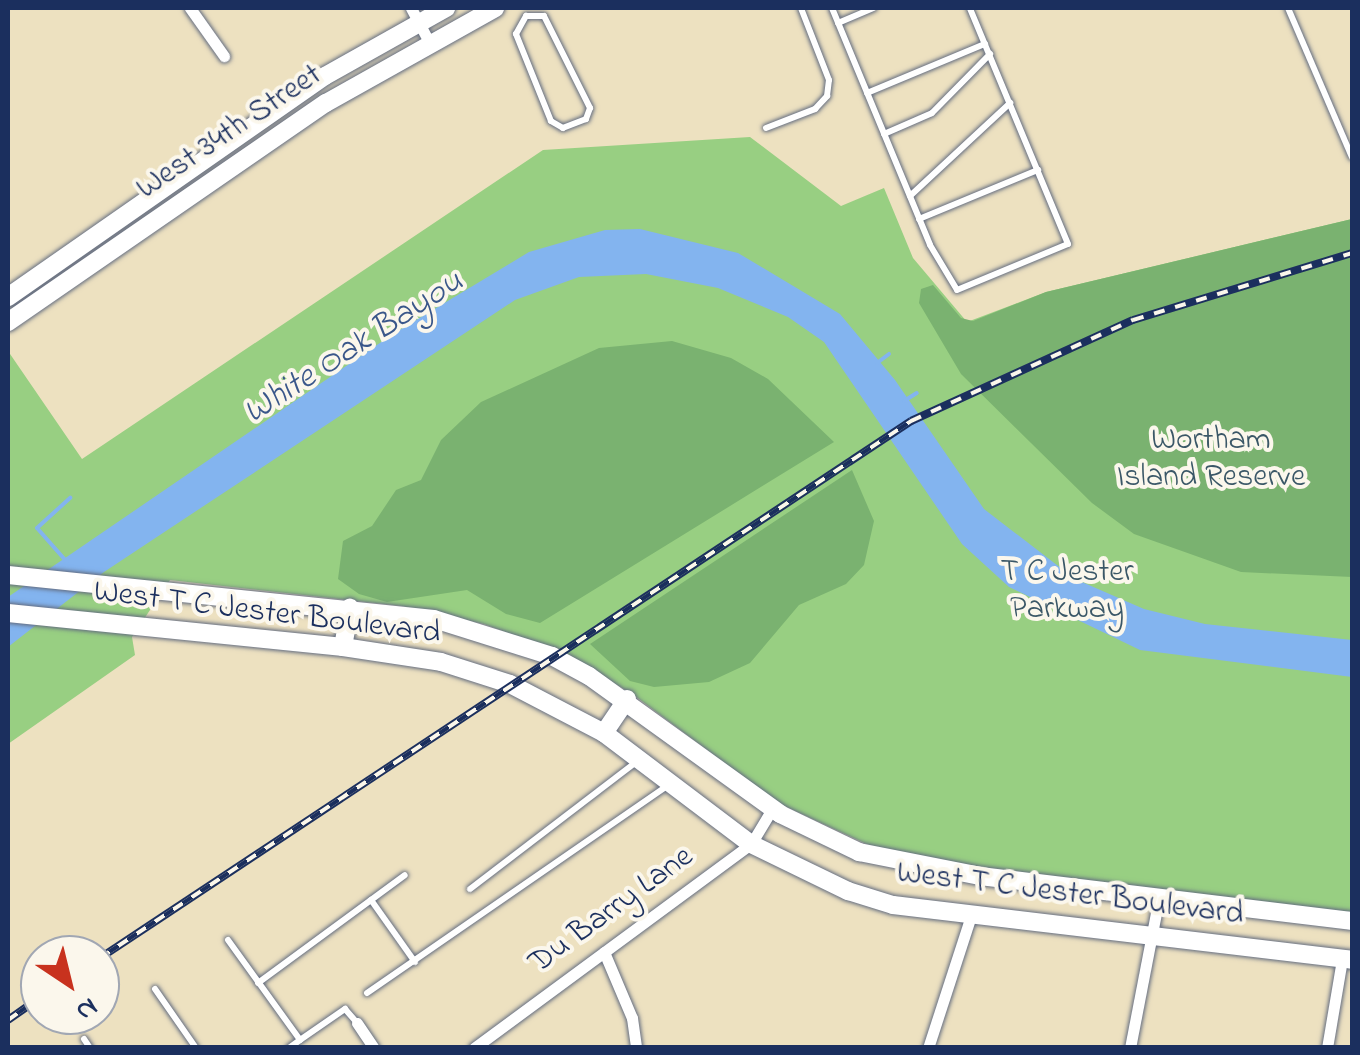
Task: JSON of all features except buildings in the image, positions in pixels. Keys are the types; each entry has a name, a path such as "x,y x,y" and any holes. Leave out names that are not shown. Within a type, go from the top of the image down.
{"main road":[{"name":"West 34th Street","path":"8,297 414,14 446,8"},
{"name":"West 34th Street","path":"8,322 326,102 495,8"},
{"name":"West T C Jester Boulevard","path":"9,575 434,619 552,656 627,698 772,808 859,852 912,866 1352,921"},
{"path":"344,647 350,608"},
{"name":"West T C Jester Boulevard","path":"8,613 344,647 441,662 510,684 604,733 751,844 848,891 971,916 1347,960"},
{"path":"604,733 627,698"}],"street":[{"path":"190,8 224,56"},
{"path":"414,14 429,42"},
{"name":"Du Barry Lane","path":"474,1048 751,844 772,808"},
{"path":"1130,1048 1159,897"},
{"path":"928,1048 971,916"},
{"path":"604,952 632,1018 636,1048"},
{"path":"1327,1048 1347,960"},
{"path":"357,1024 374,1048"}],"lane":[{"path":"522,8 526,16"},
{"path":"766,128 815,109 827,96 829,80 801,8"},
{"path":"832,8 919,219 957,290 1068,244 970,8"},
{"path":"838,23 874,8"},
{"path":"1288,8 1352,156"},
{"path":"526,16 544,16 590,108 586,118 563,128 551,121 516,34 526,16"},
{"path":"867,93 985,44"},
{"path":"884,134 932,114 990,54"},
{"path":"910,196 1010,103"},
{"path":"919,219 1038,170"},
{"path":"470,889 605,792 639,758"},
{"path":"367,994 673,782"},
{"path":"258,983 405,875"},
{"path":"371,900 415,962"},
{"path":"228,940 300,1040"},
{"path":"155,989 196,1048"},
{"path":"289,1048 345,1009 357,1024"},
{"path":"84,1040 90,1048"}],"green space":[{"name":"T C Jester Parkway","path":"750,137 841,206 884,188 913,258 967,322 1046,292 1352,219 1352,913 945,864 871,846 778,803 631,693 563,654 484,624 402,606 170,580 132,637 135,655 8,744 8,351 82,459 543,150"},
{"name":"Wortham Island Reserve","path":"1352,219 1352,577 1241,572 1134,534 1092,503 961,374 919,303 921,289 933,285 961,318 973,321 1046,292"},
{"path":"672,341 731,358 768,379 834,442 540,623 506,614 467,590 387,602 359,594 338,579 343,541 372,526 396,490 421,480 441,440 481,402 599,348"},
{"path":"852,470 874,521 864,565 846,584 799,605 750,663 709,682 654,687 630,681 590,644"}],"water":[{"path":"640,229 738,253 840,314 895,380 984,509 1075,579 1144,609 1205,624 1352,640 1352,677 1140,650 1009,587 962,544 824,342 788,317 718,288 646,274 579,277 515,300 104,572 8,647 8,597 393,334 529,252 605,230"}],"waterway":[{"path":"877,363 889,354"},
{"path":"904,401 917,393"},
{"path":"67,562 37,528 70,498"}],"railway":[{"path":"120,945 911,421 1133,320 1352,253"},
{"path":"8,1020 20,1012"}],"water label":[{"name":"White Oak Bayou","path":"354,348"}]}
